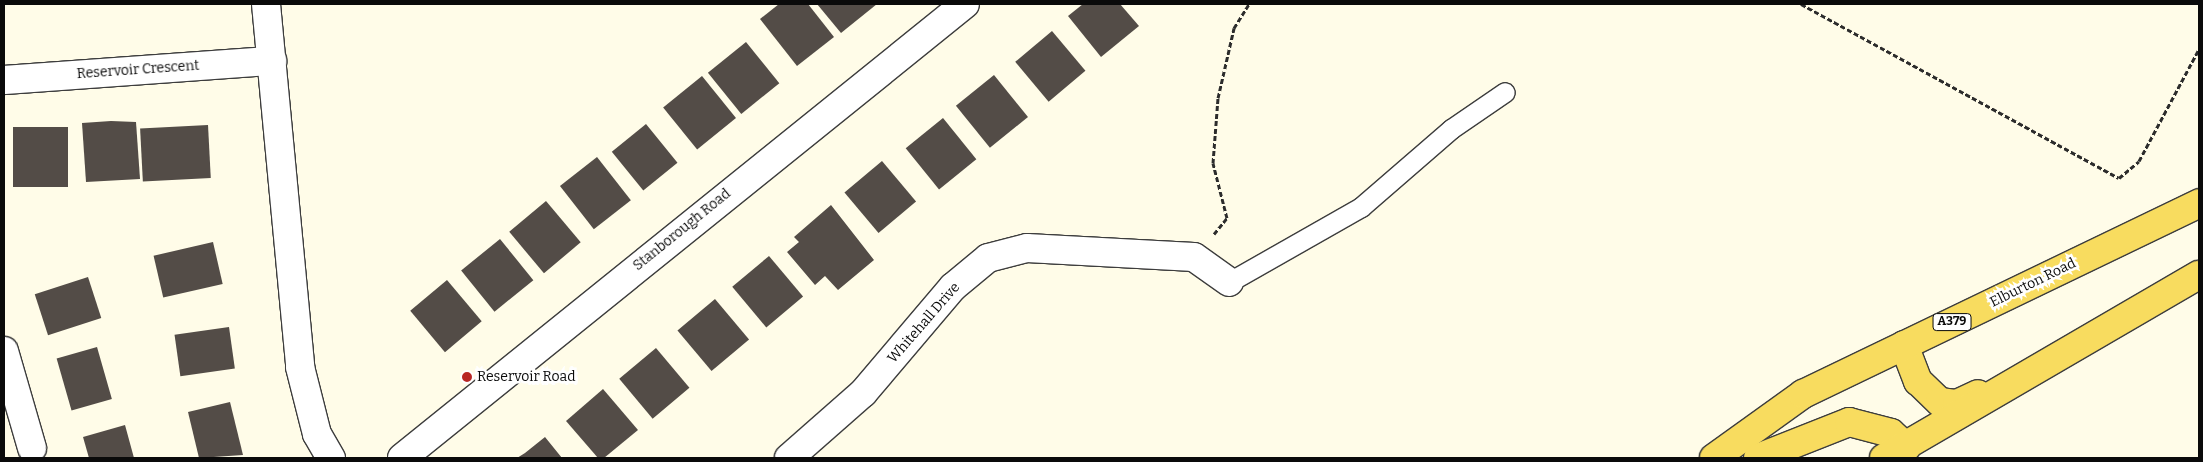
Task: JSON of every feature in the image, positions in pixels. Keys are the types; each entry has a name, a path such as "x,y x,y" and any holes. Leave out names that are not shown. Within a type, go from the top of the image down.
{"main road":[{"name":"Elburton Road","path":"1714,458 1803,394 2199,203"},
{"path":"1758,458 1850,422 1891,433 1901,455 2199,275"},
{"path":"1904,345 1926,391 1940,402 1958,404 2038,359 2082,344"}],"street":[{"path":"266,4 300,367 317,434 331,458"},
{"name":"Stanborough Road","path":"402,458 965,4"},
{"name":"Reservoir Crescent","path":"4,80 272,61"},
{"name":"Whitehall Drive","path":"789,458 863,394 953,287 988,258 1036,248 1194,257"},
{"path":"1194,257 1229,282"},
{"path":"4,350 8,387 32,448"}],"lane":[{"path":"1229,282 1361,207 1451,129 1505,92"}],"path":[{"path":"1194,257 1227,218 1213,163 1218,98 1234,28 1249,4"},
{"path":"1801,4 2119,178 2139,161 2199,49"}],"building":[{"path":"779,4 808,4 834,37 797,66 760,19"},
{"path":"817,4 877,4 841,33"},
{"path":"1083,4 1120,4 1139,26 1101,57 1068,16"},
{"path":"1052,31 1085,71 1049,102 1015,62"},
{"path":"746,42 779,83 741,114 708,73"},
{"path":"994,75 1028,117 990,148 956,106"},
{"path":"702,76 736,118 697,149 663,107"},
{"path":"943,118 976,159 939,189 906,148"},
{"path":"136,122 140,179 86,182 82,123"},
{"path":"646,124 677,163 643,191 612,152"},
{"path":"208,125 211,178 143,181 140,129"},
{"path":"13,127 68,127 68,187 13,187"},
{"path":"597,157 631,200 594,229 560,186"},
{"path":"882,161 916,202 879,233 844,192"},
{"path":"546,201 581,242 544,273 509,232"},
{"path":"831,205 874,260 838,290 825,276 815,285 787,252 799,242 794,237"},
{"path":"500,239 533,280 494,312 461,270"},
{"path":"213,242 223,284 163,298 154,256"},
{"path":"769,256 803,297 766,327 732,287"},
{"path":"88,277 101,318 48,335 35,294"},
{"path":"447,280 482,321 445,352 410,311"},
{"path":"715,299 749,340 712,371 677,330"},
{"path":"229,327 235,369 180,376 175,335"},
{"path":"97,347 112,399 72,410 57,359"},
{"path":"656,348 689,388 653,419 619,379"},
{"path":"603,389 638,430 604,458 598,458 566,421"},
{"path":"230,402 243,455 199,458 188,412"},
{"path":"125,425 134,458 89,458 83,437"},
{"path":"545,437 562,458 517,458 525,453"}],"place":[{"name":"Reservoir Road","path":"467,377"}]}
